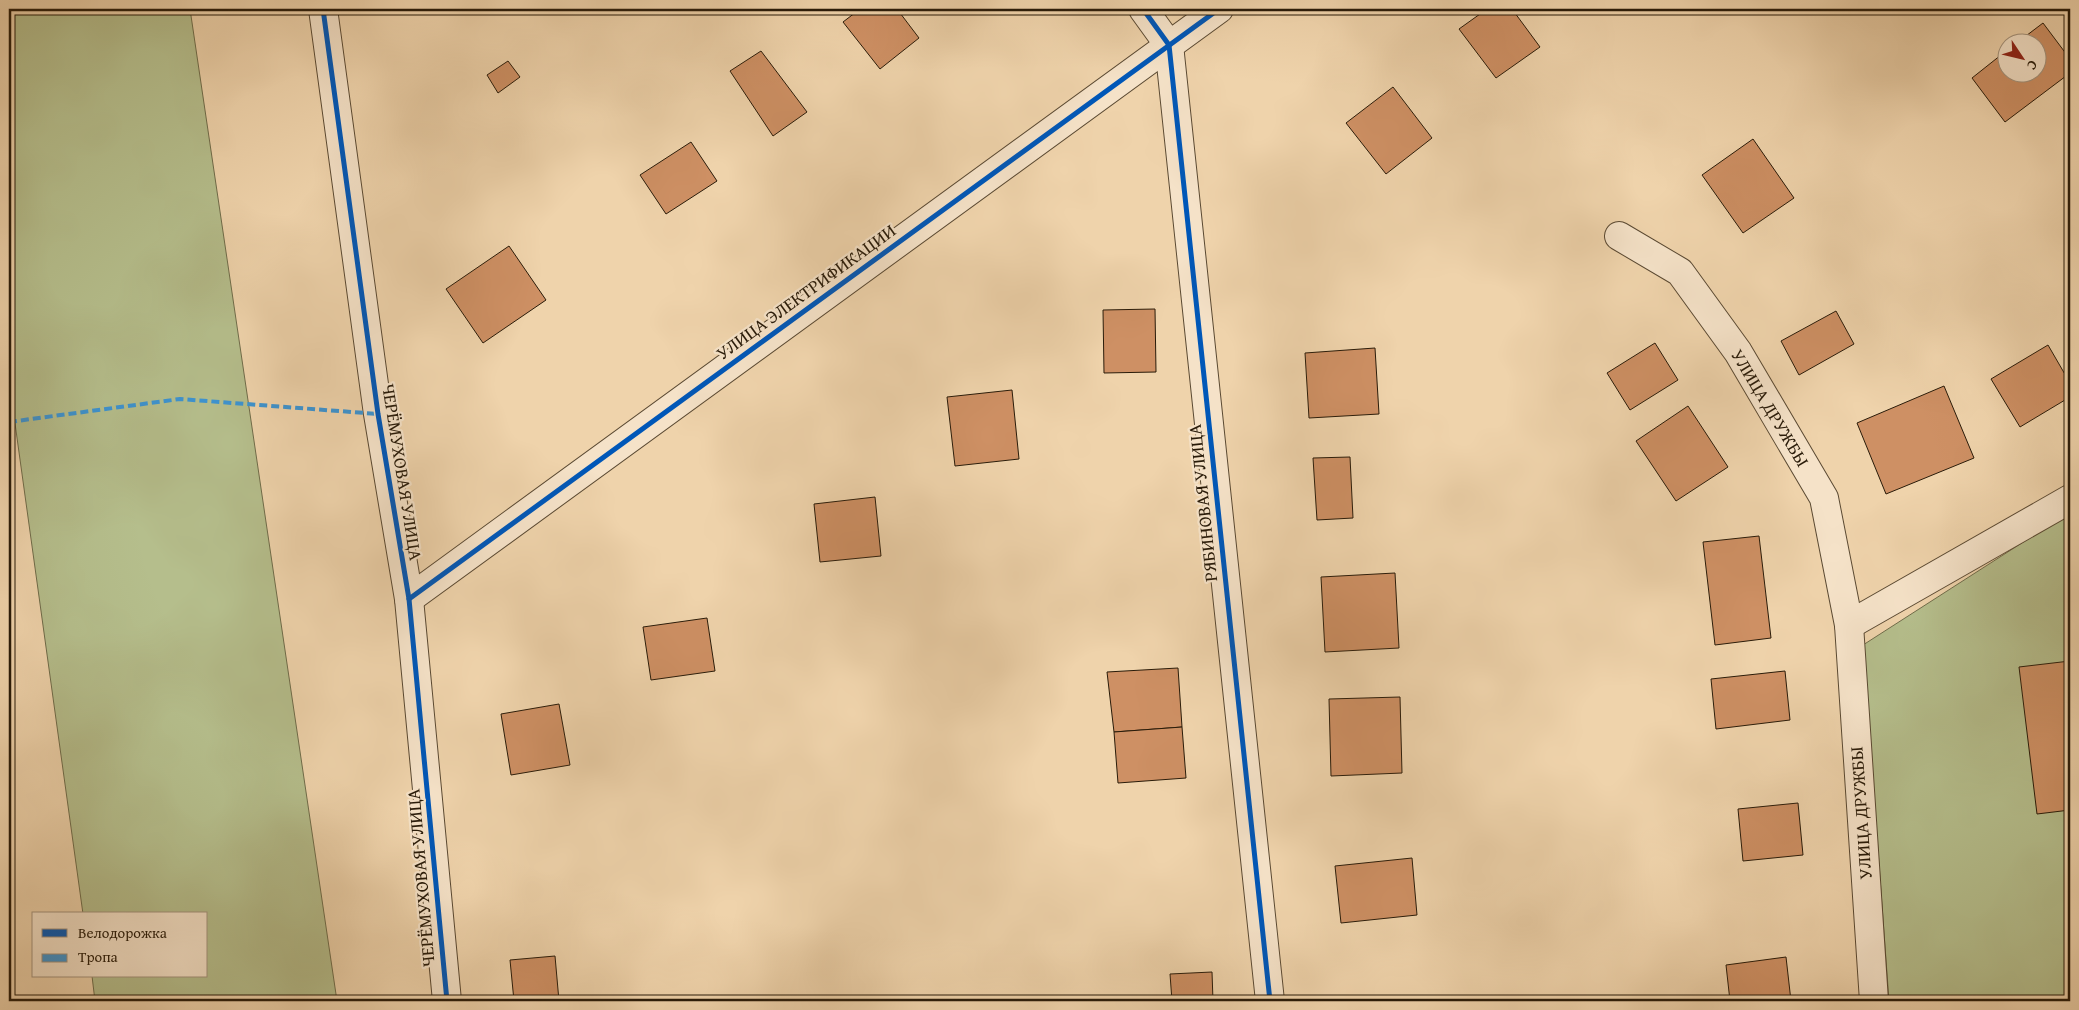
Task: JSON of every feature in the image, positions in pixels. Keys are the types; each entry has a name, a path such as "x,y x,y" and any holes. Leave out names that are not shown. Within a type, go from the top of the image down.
{"street":[{"name":"ЧЕРЁМУХОВАЯ УЛИЦА","path":"323,9 378,414 409,599 447,1001"},
{"name":"РЯБИНОВАЯ УЛИЦА","path":"1143,9 1169,45 1270,1001"},
{"name":"УЛИЦА ЭЛЕКТРИФИКАЦИИ","path":"409,599 1219,9"},
{"name":"УЛИЦА ДРУЖБЫ","path":"1619,236 1680,272 1743,360 1824,498 1849,625 1874,1001"},
{"path":"1849,625 2070,499"}],"green space":[{"path":"9,9 190,9 337,1001 95,1001 92,978 208,978 208,912 83,912 9,380"},
{"path":"2070,512 2070,1001 1889,1001 1863,645"}],"building":[{"path":"860,9 897,9 919,38 880,69 843,22"},
{"path":"1487,9 1512,9 1540,47 1496,78 1459,29"},
{"path":"2043,23 2070,59 2070,73 2005,122 1972,78 1996,59 1996,82 2046,82 2046,32 2031,32"},
{"path":"761,51 807,112 773,136 730,71"},
{"path":"508,61 520,77 498,93 487,75"},
{"path":"1393,87 1432,138 1386,174 1346,123"},
{"path":"1753,139 1794,198 1743,233 1702,175"},
{"path":"691,142 717,181 666,214 640,175"},
{"path":"509,246 546,300 483,343 446,289"},
{"path":"1155,309 1156,372 1104,373 1103,310"},
{"path":"1836,311 1854,344 1799,375 1781,341"},
{"path":"1655,343 1678,380 1630,410 1607,373"},
{"path":"2048,345 2070,383 2070,397 2020,427 1991,379"},
{"path":"1375,348 1379,414 1309,418 1305,353"},
{"path":"1944,386 1974,458 1886,494 1857,423"},
{"path":"1012,390 1019,459 955,466 947,397"},
{"path":"1688,406 1728,467 1676,501 1636,441"},
{"path":"1350,457 1353,518 1317,520 1313,458"},
{"path":"875,497 881,556 820,562 814,504"},
{"path":"1759,536 1771,638 1715,645 1703,542"},
{"path":"1395,573 1399,648 1325,652 1321,577"},
{"path":"707,618 715,671 651,680 643,627"},
{"path":"2070,661 2070,810 2037,814 2019,667"},
{"path":"1178,668 1182,727 1114,732 1107,672"},
{"path":"1785,671 1790,720 1716,729 1711,679"},
{"path":"1400,697 1402,773 1331,776 1329,699"},
{"path":"559,704 570,765 511,775 501,714"},
{"path":"1182,727 1186,778 1118,783 1114,732"},
{"path":"1798,803 1803,855 1743,861 1738,809"},
{"path":"1412,858 1417,915 1341,923 1335,866"},
{"path":"555,956 559,1001 514,1001 510,960"},
{"path":"1786,957 1791,1001 1730,1001 1726,965"},
{"path":"1212,972 1213,1001 1172,1001 1170,974"},
{"path":"1631,996 1632,1001 1600,1001"}],"marked path":[{"path":"9,422 180,399 378,414"}],"cycle path":[{"path":"323,9 378,414 409,599 447,1001"},
{"path":"1143,9 1169,45 1270,1001"},
{"path":"409,599 1219,9"}]}
